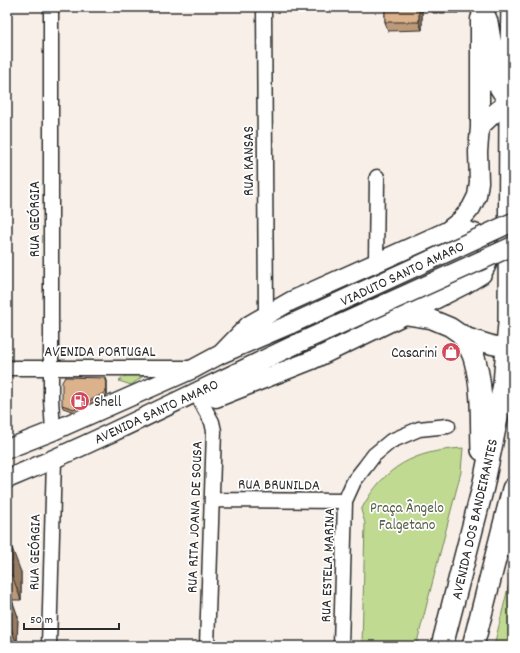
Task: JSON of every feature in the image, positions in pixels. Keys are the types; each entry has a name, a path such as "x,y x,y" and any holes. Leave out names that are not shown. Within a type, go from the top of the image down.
{"highway":[{"path":"480,7 487,22 497,82 511,102"},
{"name":"AVENIDA DOS BANDEIRANTES","path":"442,646 484,487 510,349 512,7"},
{"path":"463,336 475,360 478,379 484,487"},
{"name":"AVENIDA DOS BANDEIRANTES","path":"473,646 513,489"}],"main road":[{"path":"221,354 249,325 266,315 291,301 447,231 461,220 471,208 477,196 479,182 480,7"},
{"path":"480,127 494,114 511,102"},
{"name":"VIADUTO SANTO AMARO","path":"291,324 513,222"},
{"path":"198,392 218,398 312,360 405,315 464,285 482,274 487,264 488,255 488,246 484,239 477,234 470,232 447,231"},
{"name":"VIADUTO SANTO AMARO","path":"303,341 513,246"},
{"path":"405,315 440,322 463,336 510,349"},
{"name":"AVENIDA SANTO AMARO","path":"7,449 291,324"},
{"name":"AVENIDA SANTO AMARO","path":"7,479 54,460 303,341"}],"street":[{"name":"RUA GEÓRGIA","path":"51,7 51,399 53,430"},
{"name":"RUA KANSAS","path":"264,7 266,315"},
{"path":"376,262 377,177"},
{"name":"AVENIDA PORTUGAL","path":"7,368 193,368"},
{"name":"RUA RITA JOANA DE SOUSA","path":"198,392 212,422 214,431 207,646"},
{"name":"RUA ESTELA MARINA","path":"341,646 345,502 354,481 364,466 374,455 391,441 419,429 448,426"},
{"name":"RUA GEÓRGIA","path":"49,646 54,460"},
{"name":"RUA BRUNILDA","path":"212,500 345,502"}],"green space":[{"path":"129,373 145,375 131,385 119,381"},
{"name":"Praça Ângelo Falgetano","path":"463,448 461,472 416,646 362,646 365,523 361,510 380,482 390,472 402,464 415,457 430,453"},
{"path":"513,567 513,646 494,646"}],"building":[{"path":"385,7 419,7 419,22 385,22"},
{"path":"431,7 456,7 456,8"},
{"name":"Shell","path":"65,377 106,378 106,392 74,409 62,405 62,382"},
{"path":"7,547 12,548 12,575 7,575"},
{"path":"7,592 9,592 8,620 7,620"}],"place":[{"name":"Casarini","path":"451,352"},
{"name":"Shell","path":"80,401"}]}
